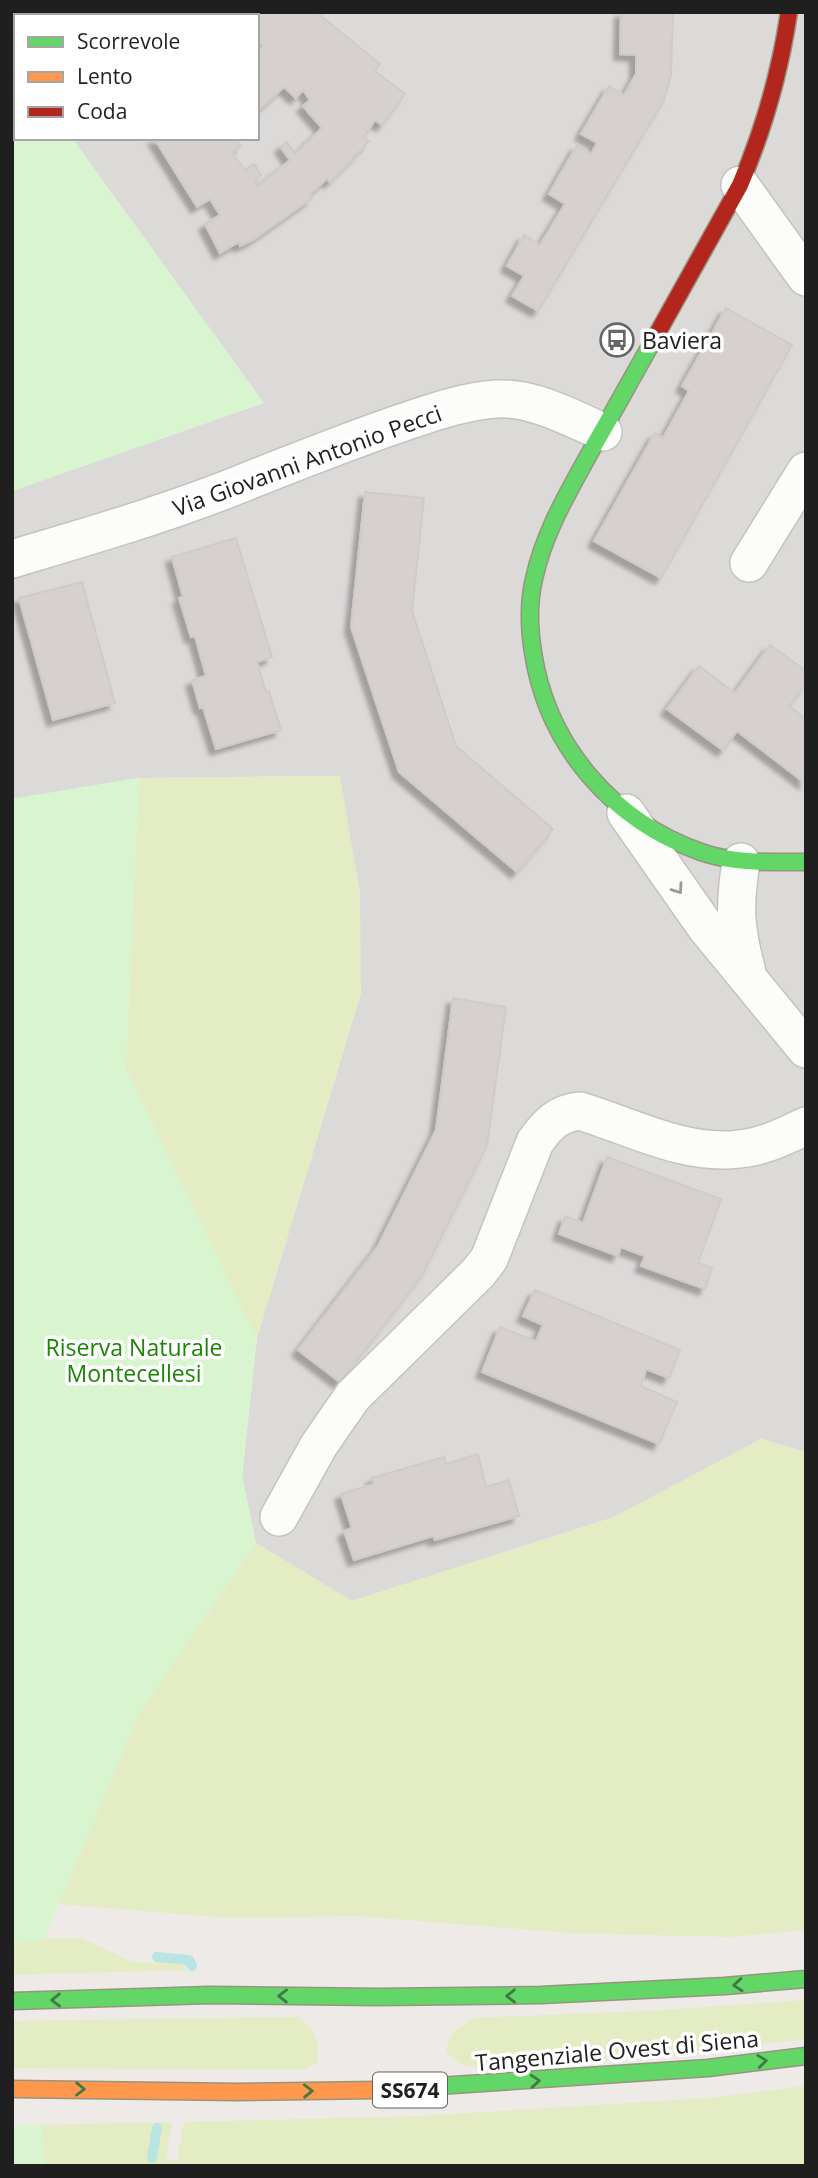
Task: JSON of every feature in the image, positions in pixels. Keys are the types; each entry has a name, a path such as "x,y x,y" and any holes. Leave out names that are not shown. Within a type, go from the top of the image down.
{"main road":[{"path":"789,12 771,104 755,151 740,185 559,508 544,542 531,592 529,623 535,666 550,715 582,768 626,813 676,844 705,855 741,862 806,862"},
{"path":"12,2001 210,1996 541,1996 806,1979"},
{"name":"Tangenziale Ovest di Siena","path":"12,2089 238,2092 401,2090 681,2070 806,2056"}],"street":[{"path":"740,185 806,277"},
{"name":"Via Giovanni Antonio Pecci","path":"12,559 217,493 364,435 470,403 497,399 516,400 603,432"},
{"path":"749,563 806,471"},
{"path":"626,813 705,926 806,1049"},
{"path":"741,862 735,897 736,924 749,979"},
{"path":"279,1517 319,1445 353,1396 489,1259 535,1142 557,1117 580,1111 677,1142 724,1150 755,1146 806,1126"}],"shaded area":[{"path":"12,12 806,12 806,1452 761,1439 614,1517 352,1601 256,1543 242,1476 257,1338 361,993 340,776 139,778 12,799 12,491 263,403 73,140 259,140 259,14 14,14 14,49"}],"green space":[{"path":"12,46 14,140 73,140 264,403 12,491"},
{"path":"340,776 360,893 361,993 257,1338 126,1069 139,778"},
{"name":"Riserva Naturale Montecellesi","path":"139,778 126,1069 257,1338 242,1476 256,1543 139,1714 44,1939 12,1944 12,799"},
{"path":"761,1439 806,1452 806,1930 729,1937 571,1933 357,1916 229,1918 59,1904 139,1714 256,1543 352,1601 614,1517"},
{"path":"82,1938 132,1962 185,1964 185,1970 12,1975 12,1944 44,1939"},
{"path":"806,2000 806,2039 636,2057 484,2068 462,2064 446,2050 453,2032 473,2018 648,2011"},
{"path":"299,2017 313,2032 318,2048 317,2063 304,2070 12,2068 12,2021"},
{"path":"806,2086 806,2166 45,2166 41,2125 172,2122 166,2159 177,2162 184,2122 421,2116 708,2098"},
{"path":"12,2125 41,2125 45,2166 12,2166"}],"building":[{"path":"89,12 185,12 184,14"},
{"path":"316,12 380,64 375,71 405,94 382,125 375,120 364,137 369,141 330,182 327,179 309,195 312,198 253,240 240,246 239,242 220,253 205,224 220,215 210,199 197,207 155,140 236,140 241,146 232,153 245,170 254,164 261,175 254,181 258,186 290,160 281,147 287,142 295,154 322,128 303,106 310,100 303,90 296,98 284,87 259,110 259,49 263,46 259,43 259,14 252,14"},
{"path":"621,12 673,12 671,75 664,100 538,311 512,296 524,276 507,266 524,235 540,245 565,204 549,194 577,145 591,154 597,143 581,134 609,86 624,95 636,74 636,55 620,54"},
{"path":"726,308 792,345 661,578 594,541 655,433 663,438 689,391 682,386"},
{"path":"365,492 424,498 412,611 456,746 553,829 517,872 399,772 351,627"},
{"path":"236,538 272,657 257,662 281,730 216,749 192,680 206,676 195,636 191,637 179,598 183,597 172,557"},
{"path":"82,582 115,703 53,720 19,598"},
{"path":"770,645 806,671 806,684 789,706 806,719 805,783 737,731 723,750 667,709 699,666 735,693"},
{"path":"453,998 506,1007 487,1146 423,1274 340,1382 298,1350 378,1246 436,1130"},
{"path":"607,1157 721,1199 698,1263 712,1268 705,1289 641,1266 645,1256 621,1247 618,1256 559,1234 565,1216 583,1223"},
{"path":"535,1290 680,1350 669,1378 646,1369 641,1386 677,1402 659,1444 482,1372 500,1327 536,1341 543,1325 523,1316"},
{"path":"478,1454 486,1487 509,1480 519,1516 435,1540 433,1536 354,1560 344,1531 352,1528 341,1494 374,1484 372,1478 444,1457 446,1464"}],"waterway":[{"path":"157,1957 189,1960 192,1966"},
{"path":"152,2158 157,2128"}],"traffic: fast":[{"path":"657,334 566,496 538,562 532,588 530,616 533,652 541,686 553,719 589,776 613,800 640,821 669,838 714,856 753,862 806,862"},
{"path":"12,2001 210,1995 541,1995 725,1986 806,1979"},
{"path":"378,2090 708,2068 806,2056"}],"traffic: slow":[{"path":"12,2089 238,2092 378,2090"}],"traffic: jam":[{"path":"657,334 740,185 770,100 789,12"}],"place":[{"name":"Baviera","path":"617,340"}]}
